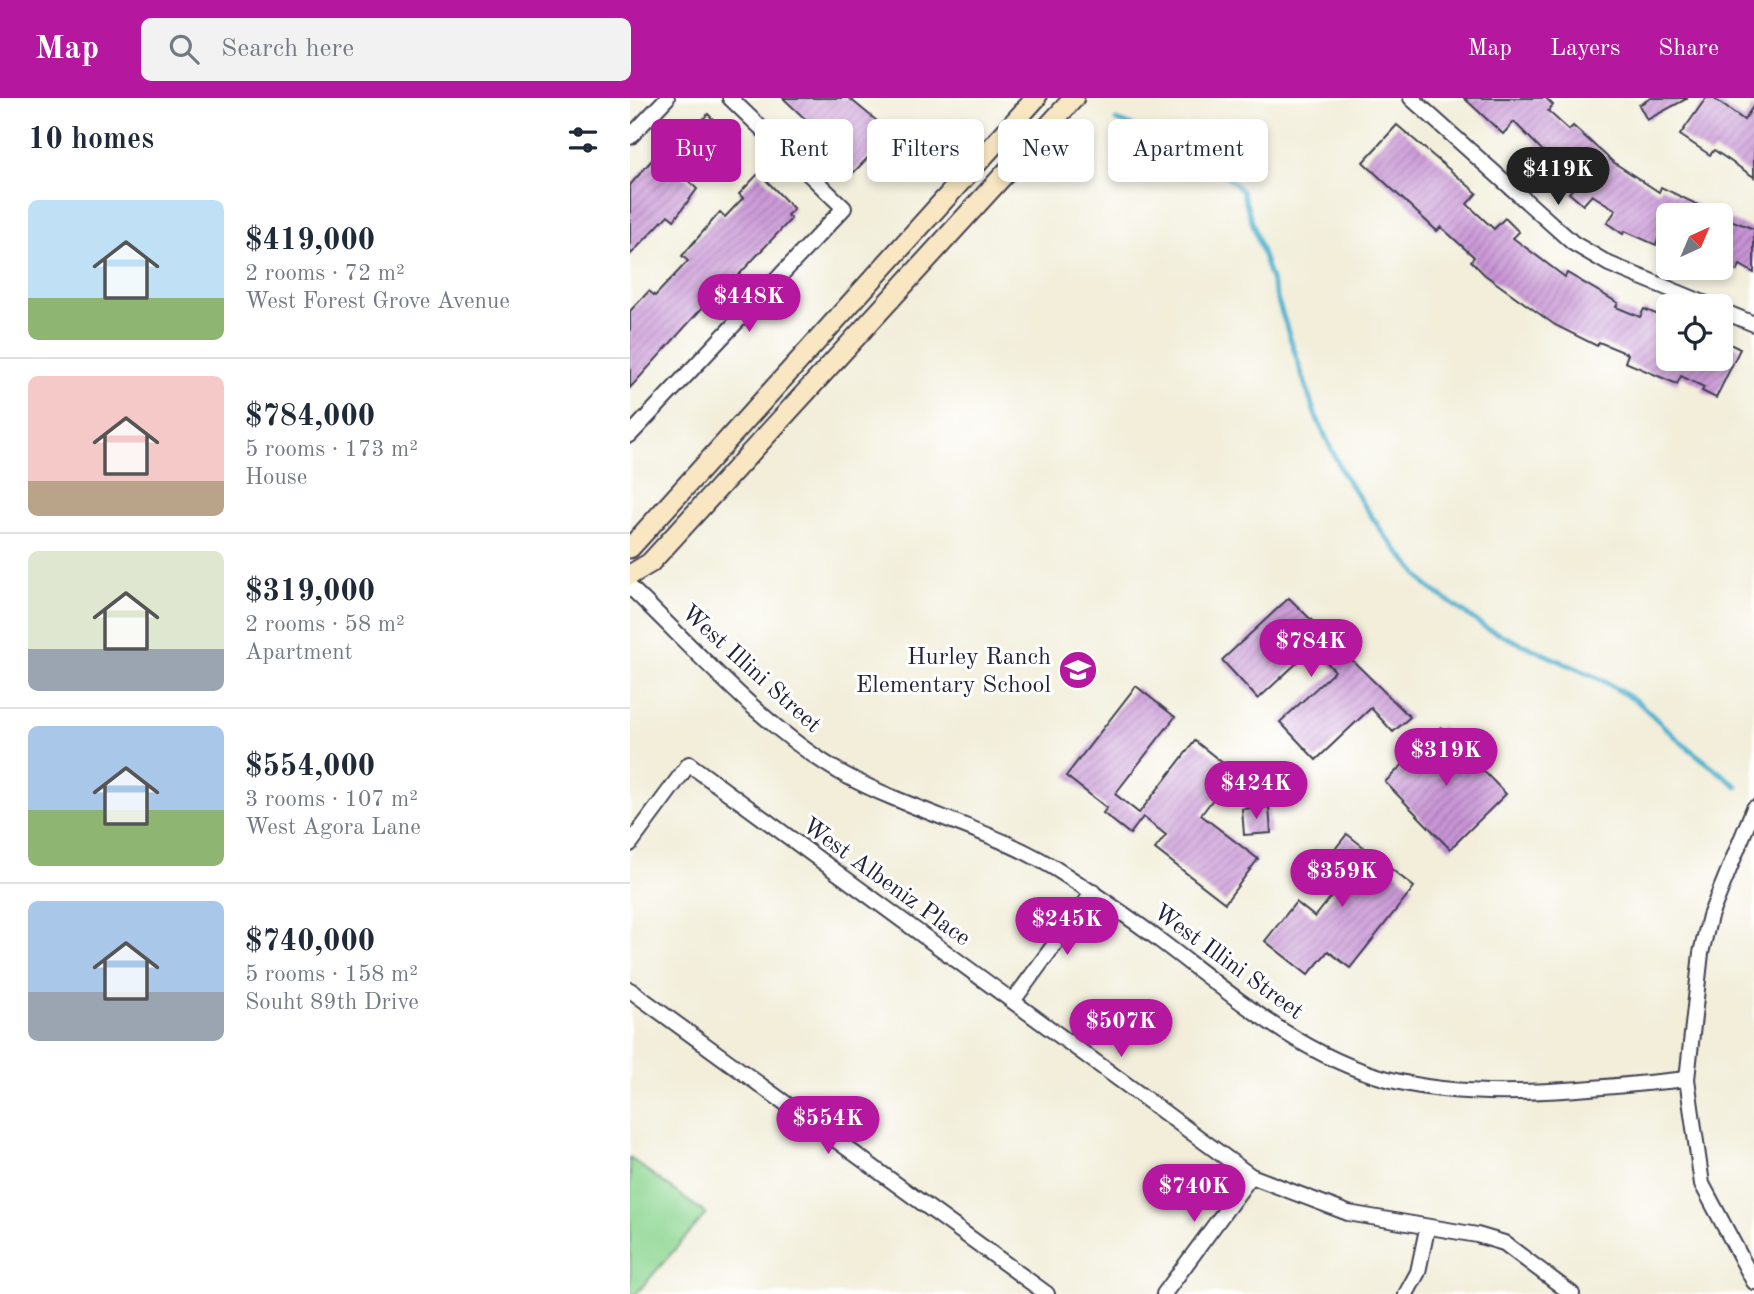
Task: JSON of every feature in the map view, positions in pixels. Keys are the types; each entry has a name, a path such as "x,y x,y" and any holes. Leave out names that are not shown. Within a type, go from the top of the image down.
{"main road":[{"path":"630,548 1036,98"},
{"path":"630,575 650,563 1074,98"}],"street":[{"path":"630,137 667,98"},
{"path":"630,435 844,208 730,98"},
{"path":"1411,98 1573,243 1609,264 1682,294"},
{"path":"1733,315 1754,324"},
{"name":"West Illini Street","path":"630,587 799,745 845,775 919,808 1002,839 1093,892 1275,1026 1349,1067 1385,1079 1442,1091 1500,1091 1688,1079"},
{"name":"West Albeniz Place","path":"630,844 689,764 1251,1176 1348,1213 1427,1229 1477,1235 1504,1243 1573,1294"},
{"path":"1754,808 1710,916 1692,1017 1688,1079 1702,1184 1754,1282"},
{"path":"1013,1001 1093,892"},
{"path":"630,990 1047,1294"},
{"path":"1164,1294 1251,1176"},
{"path":"1406,1294 1418,1272 1427,1229"}],"green space":[{"path":"630,1158 706,1214 636,1294 630,1294"}],"building":[{"path":"783,98 849,98 875,119 867,119 867,159 853,173 853,119 805,119"},
{"path":"1464,98 1546,98 1553,105 1548,111 1569,130 1573,126 1613,162 1659,192 1661,187 1694,203 1656,203 1656,245 1625,231 1623,234 1607,223 1616,210 1592,195 1583,205 1569,193 1574,187 1555,171 1549,177 1534,164 1544,152 1514,122 1503,134"},
{"path":"1651,98 1688,98 1647,120 1639,105"},
{"path":"1706,98 1713,98 1744,120 1754,105 1754,177 1714,150 1710,155 1680,135"},
{"path":"1397,125 1477,193 1467,204 1494,229 1505,218 1519,232 1513,238 1565,277 1567,273 1618,303 1616,307 1640,317 1644,309 1656,314 1656,371 1729,371 1716,398 1702,391 1704,387 1681,376 1677,384 1625,362 1628,354 1599,342 1597,346 1555,325 1485,275 1471,261 1474,257 1441,227 1437,231 1363,162"},
{"path":"651,161 651,182 690,182 697,189 674,220 668,215 630,255 630,185"},
{"path":"755,177 755,182 768,182 794,209 787,215 791,219 734,280 730,277 630,388 630,311 649,291 655,296 688,261 682,256 720,212 725,217 743,198 739,194"},
{"path":"1733,221 1754,229 1754,273 1740,265 1737,271 1733,269"},
{"path":"1733,346 1740,349 1733,363"},
{"path":"1289,598 1410,717 1393,732 1371,708 1316,760 1280,722 1335,671 1313,648 1258,699 1222,660"},
{"path":"1136,686 1175,717 1115,794 1139,813 1195,741 1234,772 1201,815 1258,859 1225,903 1155,849 1166,835 1143,817 1130,834 1103,813 1107,808 1066,776"},
{"path":"1441,727 1506,794 1450,849 1385,782"},
{"path":"1269,807 1271,833 1244,835 1242,809"},
{"path":"1347,834 1414,887 1350,968 1328,951 1308,975 1265,941 1296,902 1315,917 1334,893 1313,877"}],"waterway":[{"path":"1233,182 1242,191 1315,414 1343,474 1383,533 1427,586 1486,628 1602,680 1638,702 1683,744 1737,786"}],"place":[{"name":"Hurley Ranch Elementary School","path":"1078,670"}]}
